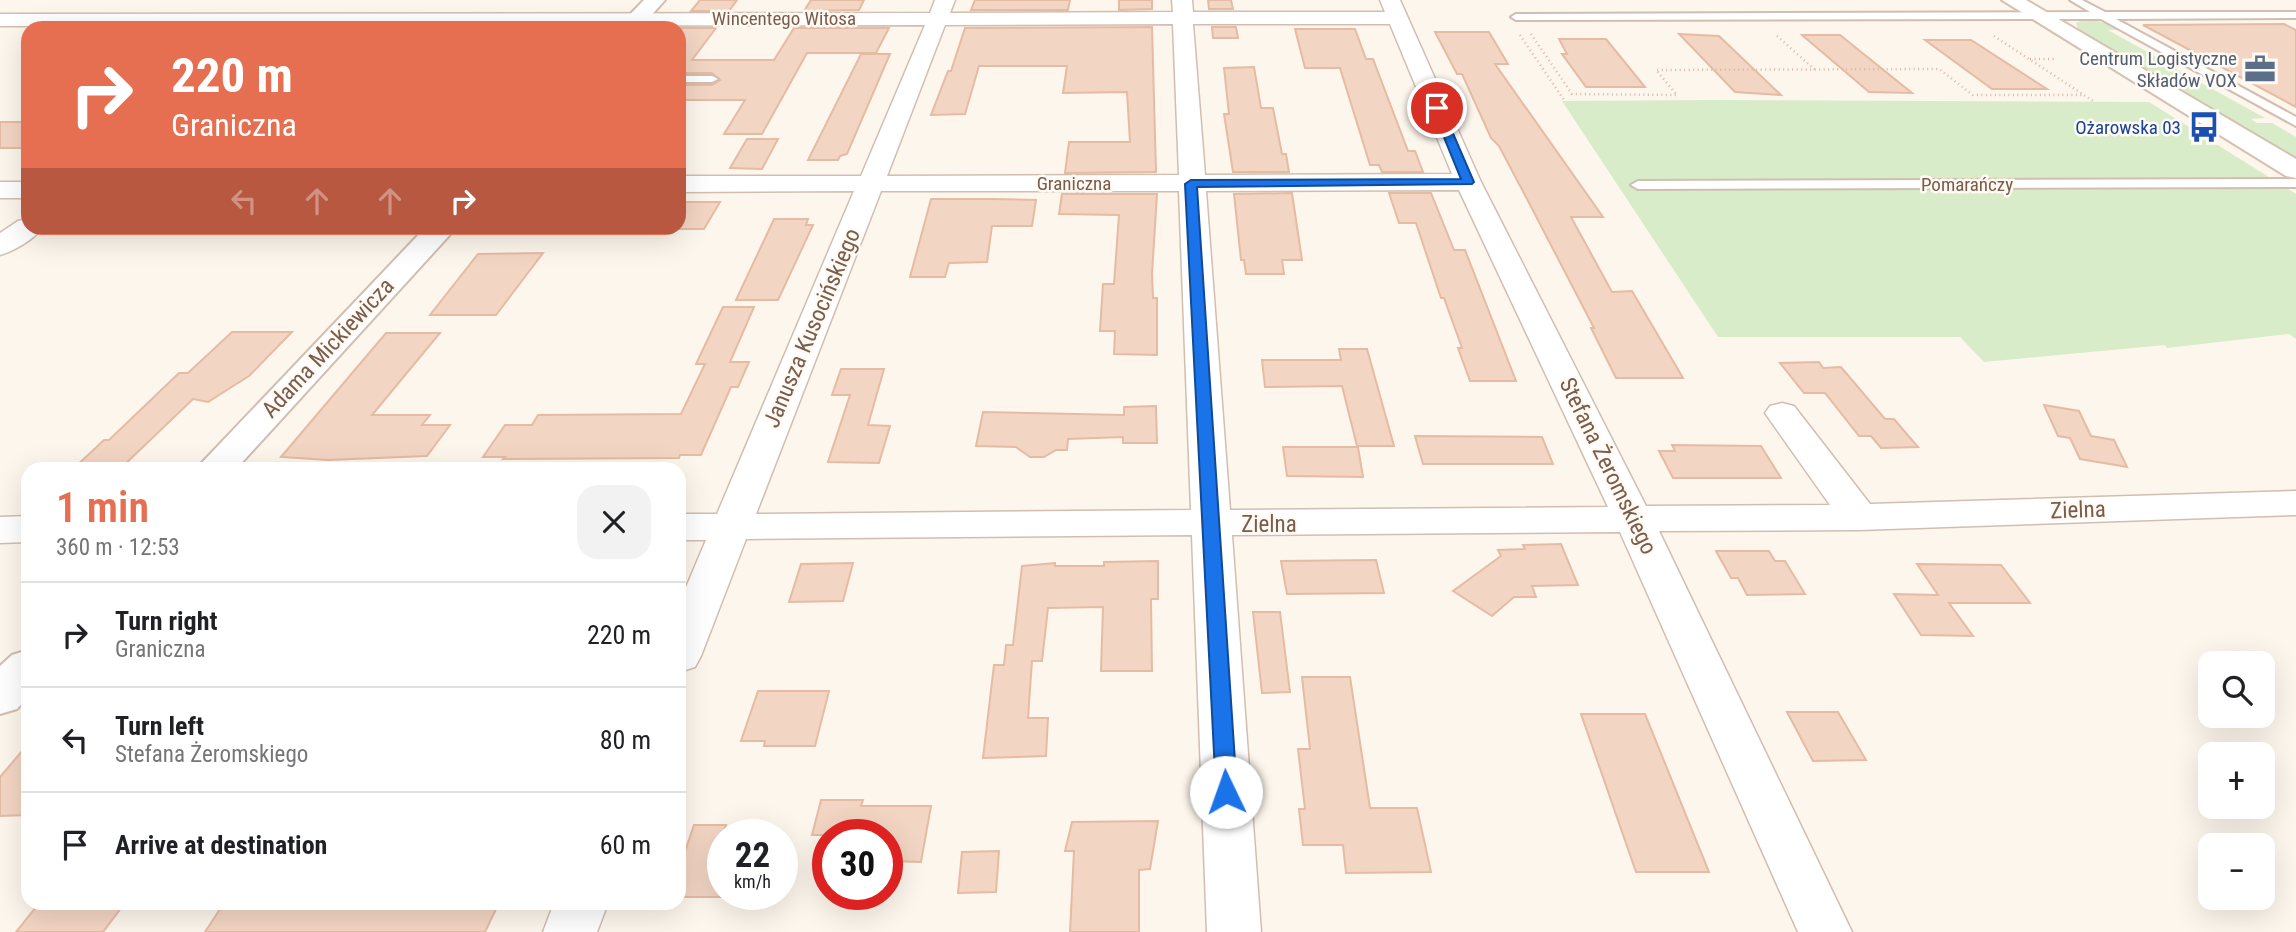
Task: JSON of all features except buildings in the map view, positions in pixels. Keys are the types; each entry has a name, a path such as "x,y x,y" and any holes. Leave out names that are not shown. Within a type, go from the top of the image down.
{"main road":[{"path":"635,21 654,0"},
{"path":"2012,0 2296,170"},
{"name":"Adama Mickiewicza","path":"222,462 434,235"},
{"path":"0,696 21,674"}],"street":[{"path":"53,21 95,0"},
{"path":"334,21 365,0"},
{"name":"Wincentego Witosa","path":"677,21 941,9 1395,9"},
{"name":"Janusza Kusocińskiego","path":"686,638 941,9"},
{"path":"1183,9 1234,932"},
{"name":"Stefana Żeromskiego","path":"1395,9 1468,182 1632,520 1825,932"},
{"name":"Wincentego Witosa","path":"0,20 21,22"},
{"name":"Graniczna","path":"686,184 1468,182"},
{"path":"0,190 21,190"},
{"path":"0,246 21,232"},
{"path":"1783,413 1859,517"},
{"name":"Zielna","path":"686,527 1859,517 2296,503"},
{"path":"0,530 21,529"},
{"path":"570,932 579,910"}],"lane":[{"path":"2075,0 2296,122"},
{"path":"1515,22 2296,15"},
{"path":"686,79 712,79"},
{"name":"Pomarańczy","path":"1638,184 2296,183"}],"path":[{"path":"1964,16 2093,101"},
{"path":"1515,22 1564,100"},
{"path":"1526,27 1572,94 1677,94 1656,70 1939,69 1973,95 2084,95"},
{"path":"1772,32 1816,71"},
{"path":"2029,59 2054,59"}],"green space":[{"path":"2084,20 2098,21 2120,30 2108,30 2171,65 2159,66 2176,69 2265,118 2251,119 2257,123 2272,123 2296,137 2296,161 2178,89 2183,89 2170,85 2134,64 2128,64 2078,29 2076,23"},
{"path":"1562,101 2149,102 2296,194 2296,339 2289,334 2167,348 2165,345 1984,362 1960,337 1718,337"}],"place":[{"name":"Centrum Logistyczne Składów VOX","path":"2260,69"},
{"name":"Ożarowska 03","path":"2204,127"}],"route":[{"path":"1226,792 1191,184 1468,182 1437,108"}]}
